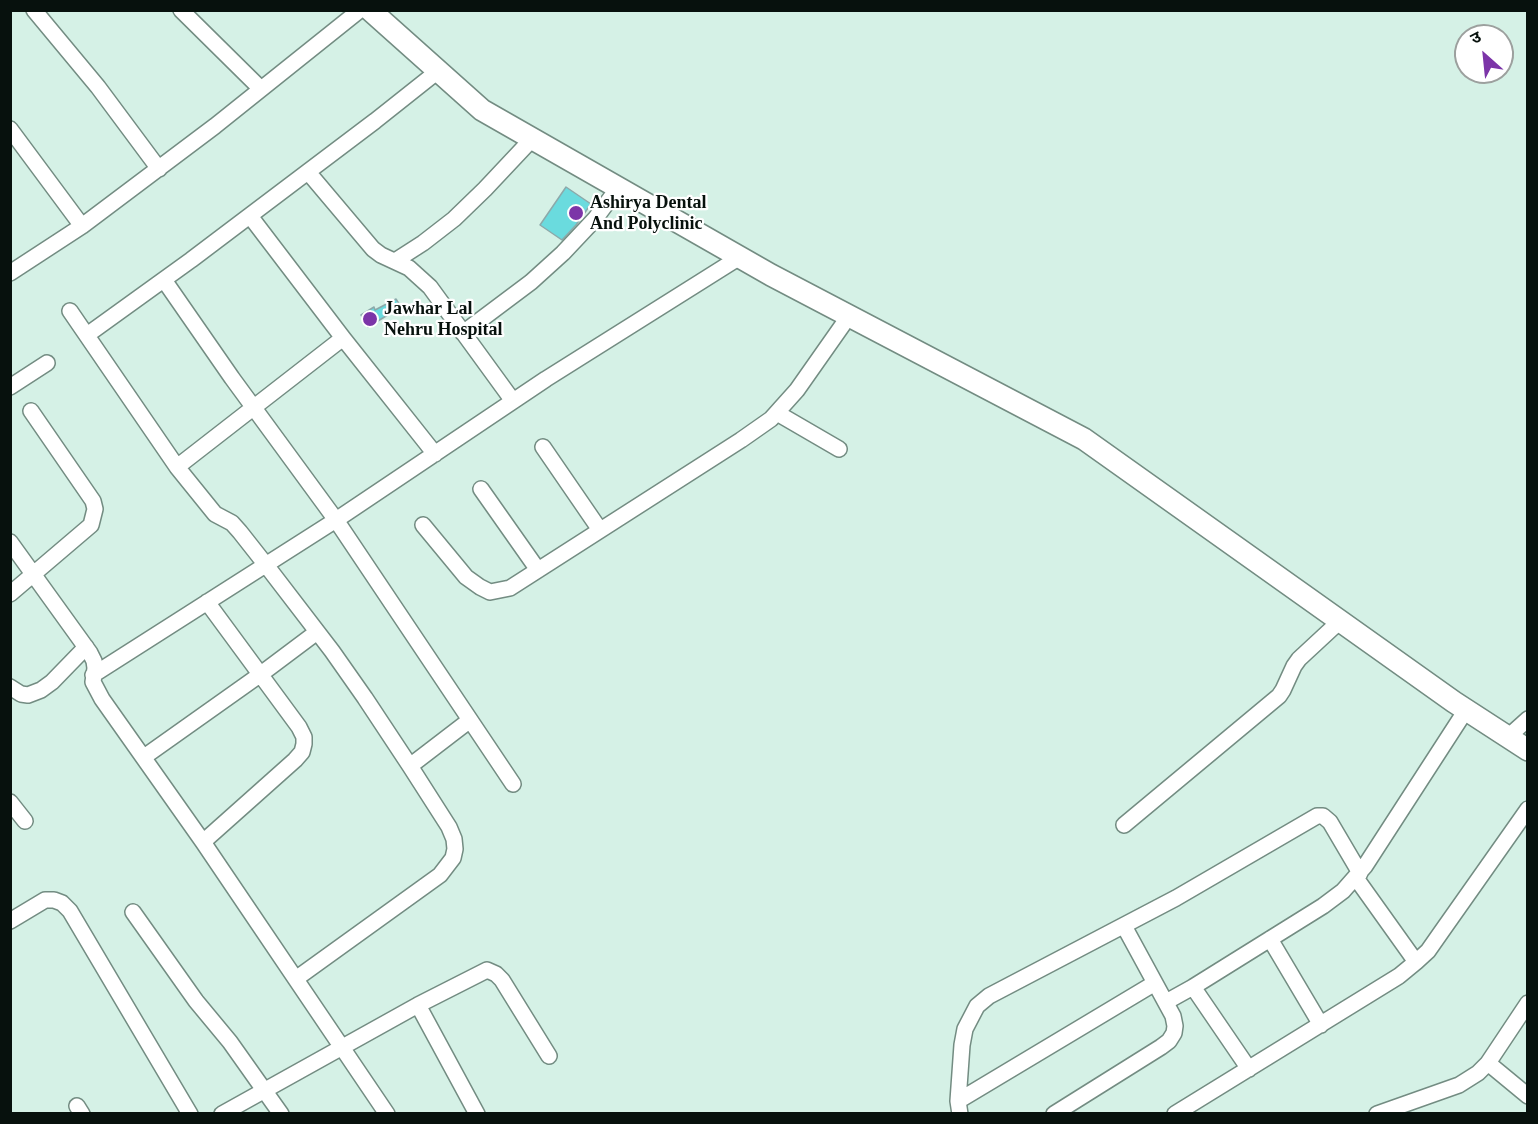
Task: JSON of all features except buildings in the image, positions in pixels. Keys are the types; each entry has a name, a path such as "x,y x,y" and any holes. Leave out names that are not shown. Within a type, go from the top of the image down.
{"street":[{"path":"34,10 98,87 159,168"},
{"path":"181,10 261,89"},
{"path":"10,273 82,226 215,126 360,10"},
{"path":"370,10 482,110 740,257 1084,439 1466,710 1527,750"},
{"path":"87,335 308,172 438,71"},
{"path":"10,129 82,226"},
{"path":"395,261 454,219 532,139"},
{"path":"308,172 373,249 409,267 424,281 513,401"},
{"path":"463,333 531,282 563,253 595,219 618,188"},
{"path":"249,216 435,454"},
{"path":"93,675 336,520 546,379 740,257"},
{"path":"164,280 336,520 513,784"},
{"path":"70,311 177,467 215,514 232,524 317,632 365,698 449,827 454,839 453,858 440,875 297,978"},
{"path":"423,525 466,577 490,592 510,588 771,419 797,390 849,316"},
{"path":"177,467 344,338"},
{"path":"10,387 47,363"},
{"path":"10,594 91,525 95,509 93,501 31,411"},
{"path":"777,413 839,449"},
{"path":"543,447 600,530"},
{"path":"481,489 538,570"},
{"path":"10,542 86,647 94,661 93,682 96,689 204,842 387,1113"},
{"path":"204,842 296,760 304,744 304,737 299,727 207,602"},
{"path":"1124,825 1279,696 1299,659 1340,621"},
{"path":"144,757 317,632"},
{"path":"10,687 27,695 41,690 52,682 86,647"},
{"path":"1166,1002 1323,906 1343,891 1358,875 1466,710"},
{"path":"1508,737 1527,719"},
{"path":"410,766 470,720"},
{"path":"10,802 25,821"},
{"path":"1176,1113 1399,976 1416,962 1428,951 1527,809"},
{"path":"959,1107 965,1029 977,1006 989,996 1176,898 1317,816 1323,816 1330,822 1358,875 1416,962"},
{"path":"10,921 45,900 62,903 70,911 190,1113"},
{"path":"133,912 281,1113"},
{"path":"1054,1113 1169,1041 1174,1033 1173,1016 1124,926"},
{"path":"1270,939 1321,1025"},
{"path":"222,1113 417,1005 482,972 492,971 502,980 549,1056"},
{"path":"959,1107 1155,983"},
{"path":"1193,987 1249,1069"},
{"path":"1377,1113 1459,1085 1478,1073 1488,1064 1527,1003"},
{"path":"417,1005 477,1113"},
{"path":"1488,1064 1527,1096"}],"place":[{"name":"Ashirya Dental And Polyclinic","path":"576,213"},
{"name":"Jawhar Lal Nehru Hospital","path":"370,319"}]}
